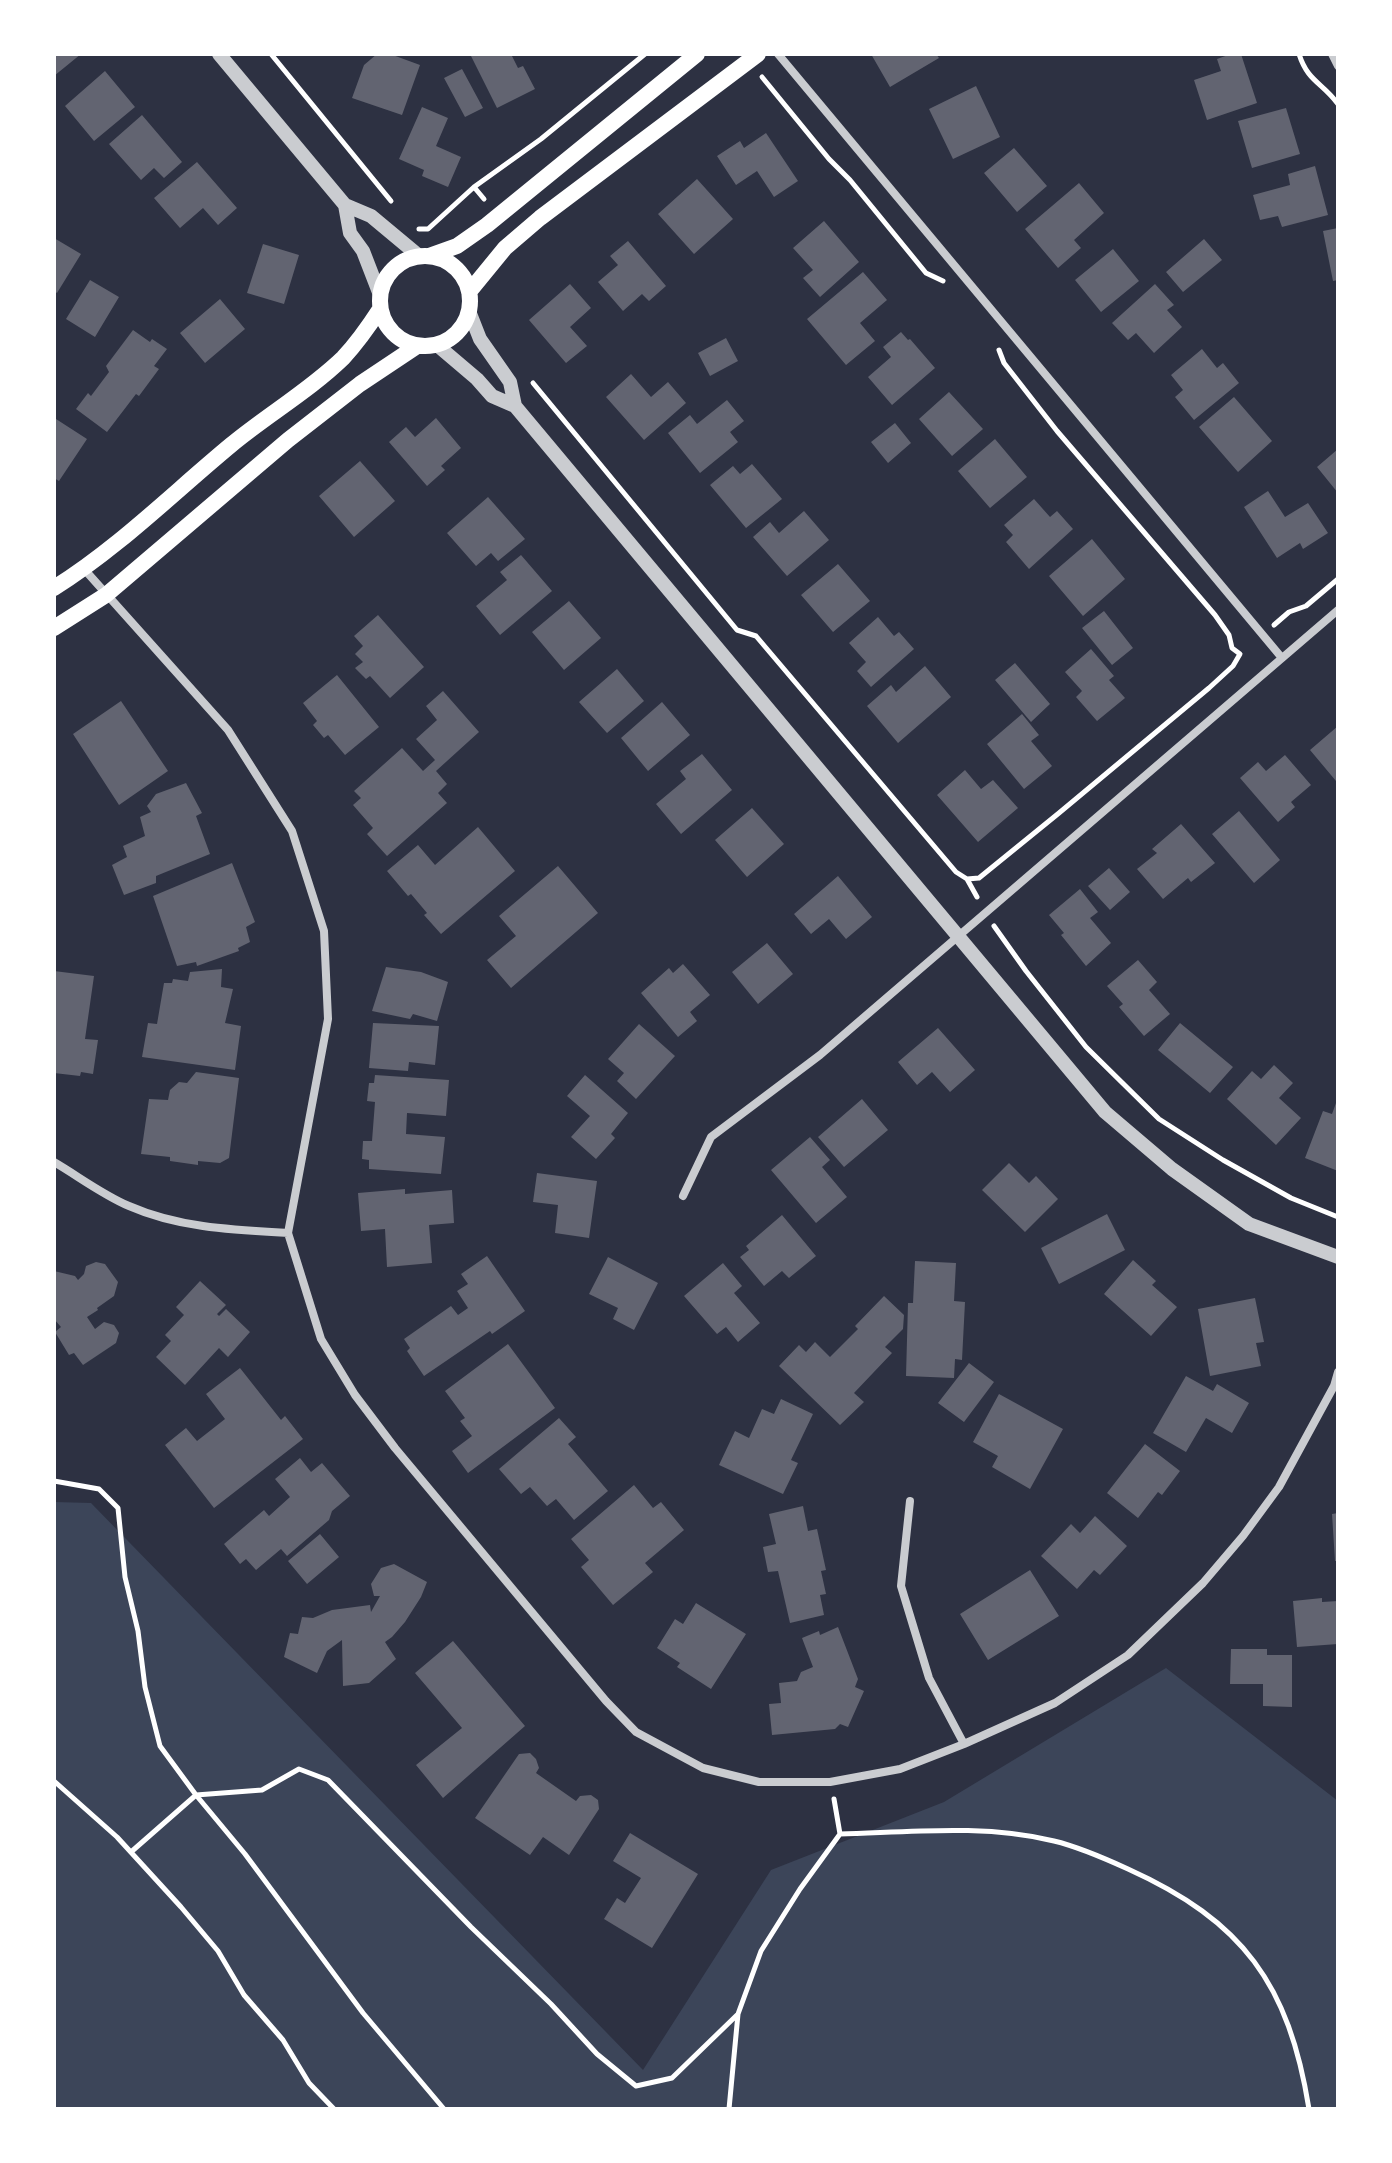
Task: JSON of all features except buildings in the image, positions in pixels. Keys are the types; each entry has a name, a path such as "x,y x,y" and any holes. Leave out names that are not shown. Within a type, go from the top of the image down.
{"main road":[{"path":"54,588 84,569 235,442 298,396 339,361 353,347 380,302 384,281 393,269 405,260 457,246 697,54"},
{"path":"469,292 505,248 540,218 758,54"},
{"path":"380,302 384,322 404,342 417,346 437,345 461,328 469,311 467,283 448,262 424,256"},
{"path":"54,628 106,595 288,440 360,384 417,346"}],"street":[{"path":"219,54 345,205 371,216 424,256"},
{"path":"778,54 1282,658"},
{"path":"1332,54 1338,66"},
{"path":"345,205 350,233 363,251 380,302"},
{"path":"469,311 480,339 510,382 515,406"},
{"path":"437,345 492,396 515,406 1105,1112 1172,1169 1249,1224 1338,1257"},
{"path":"84,569 228,730 292,831 324,931 328,1019 288,1233 321,1339 355,1395 395,1448 606,1701 636,1732 703,1768 759,1782 830,1782 900,1769 1055,1703 1128,1655 1203,1583 1279,1487 1334,1386 1338,1372"},
{"path":"683,1196 711,1137 820,1055 1338,610"},
{"path":"54,1162 127,1206 166,1220 226,1230 288,1233"},
{"path":"910,1501 901,1586 929,1678 964,1744"}],"path":[{"path":"271,54 393,204"},
{"path":"415,229 428,229 474,187 541,139 645,54"},
{"path":"1299,54 1305,70 1315,83 1327,88 1338,104"},
{"path":"763,79 926,273 943,281 952,292"},
{"path":"474,187 498,216"},
{"path":"998,347 1004,363 1048,419 1215,615 1229,635 1232,648 1240,654"},
{"path":"533,383 737,630 756,636 956,872 967,879 1000,936 1086,1047 1159,1119 1291,1198 1338,1217"},
{"path":"967,879 979,878 1048,823 1209,688 1233,666 1240,654 1289,612 1306,606 1338,579"},
{"path":"54,1481 99,1489 118,1508 125,1577 138,1631 145,1687 160,1746 363,2013 444,2109"},
{"path":"131,1852 196,1795 262,1790 299,1769 328,1780 597,2054 636,2086 672,2078 738,2014"},
{"path":"54,1781 108,1828 218,1951 244,1995 283,2040 309,2083 334,2109"},
{"path":"729,2109 738,2014 761,1951 840,1834 830,1782"},
{"path":"840,1834 966,1831 1054,1841 1098,1856 1176,1892 1228,1931 1271,1984 1285,2014 1309,2107 1316,2109"}],"shaded area":[{"path":"54,1502 91,1503 643,2070 771,1870 944,1802 1166,1668 1338,1801 1338,2109 54,2109"}]}
